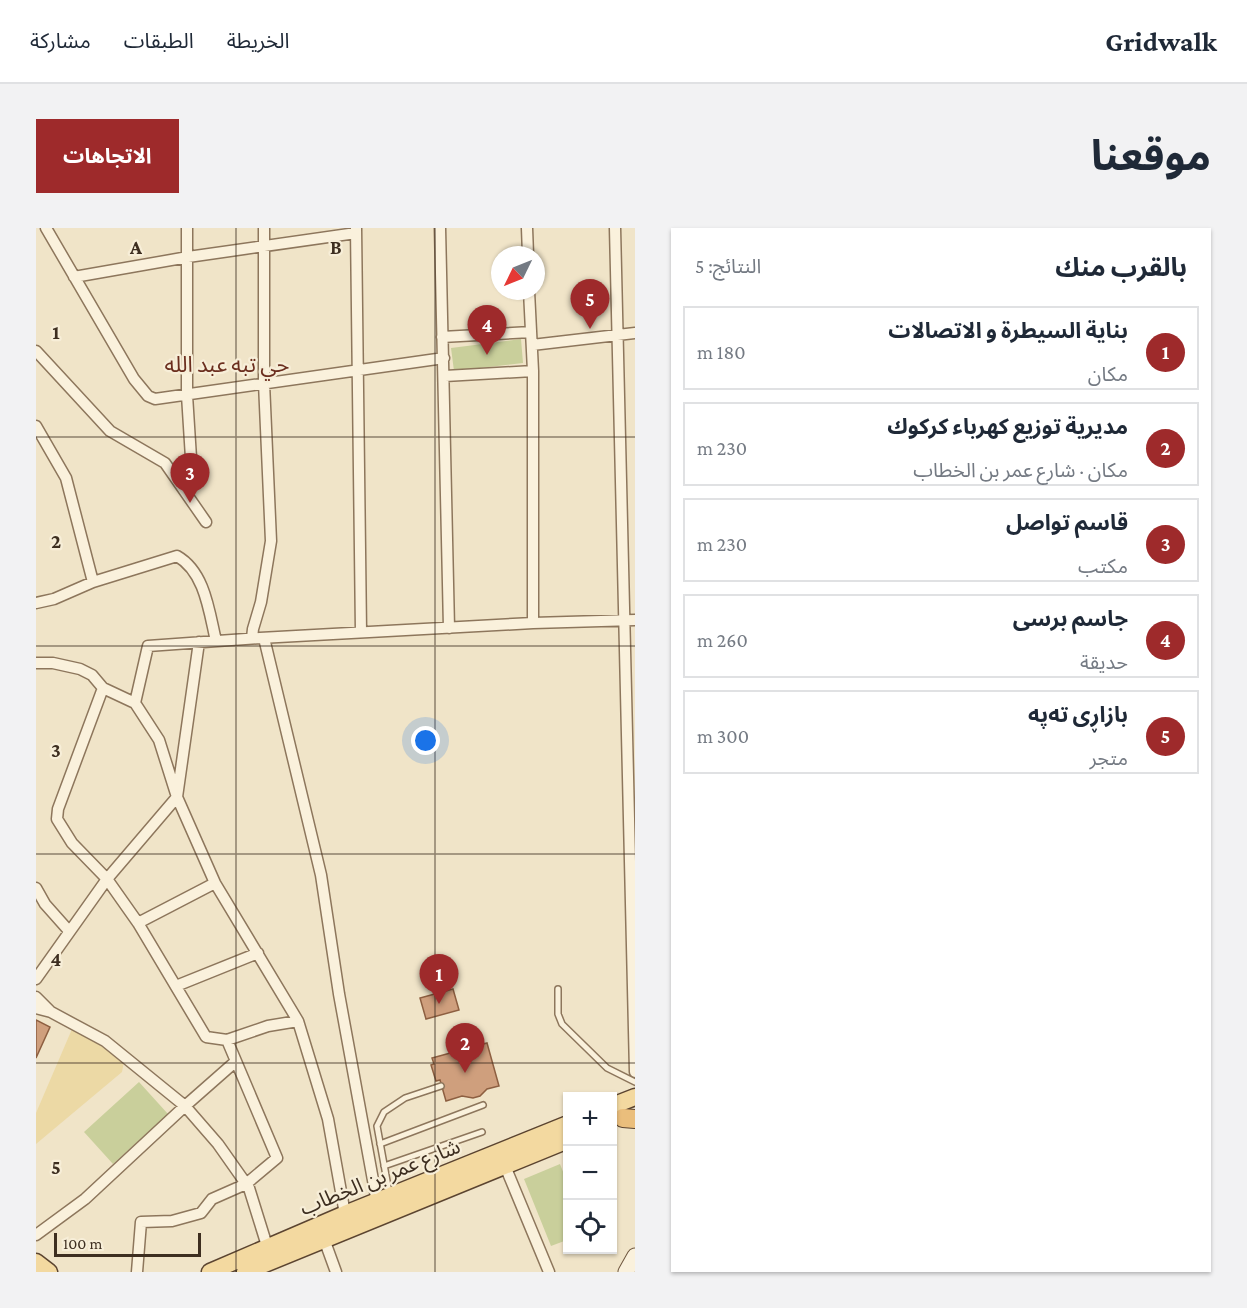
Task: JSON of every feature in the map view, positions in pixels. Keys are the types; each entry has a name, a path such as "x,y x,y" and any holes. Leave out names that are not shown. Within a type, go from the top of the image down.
{"main road":[{"path":"624,1116 635,1097"},
{"name":"شارع عمر بن الخطاب","path":"210,1272 345,1214 563,1126"},
{"name":"شارع عمر بن الخطاب","path":"245,1272 563,1142"},
{"path":"626,1272 635,1256"},
{"path":"36,1262 49,1272"}],"street":[{"path":"46,228 134,379 148,396 156,399 444,358"},
{"path":"187,228 187,395 191,458"},
{"path":"264,228 264,383 271,540 261,602 253,629 258,638 321,875 339,994 383,1199"},
{"path":"441,228 448,627"},
{"path":"526,228 527,246"},
{"path":"615,228 617,335 630,620 635,1072"},
{"path":"74,277 356,231 361,632"},
{"path":"529,300 533,370 533,623"},
{"path":"442,337 531,332"},
{"path":"531,345 635,333"},
{"path":"36,351 110,431 165,463 206,522"},
{"path":"445,376 533,370"},
{"path":"36,426 66,478 93,582"},
{"path":"36,603 54,599 93,582 177,556 188,562 197,574 216,641"},
{"path":"135,703 148,646 448,627 630,620"},
{"path":"36,979 107,879 177,797 199,642"},
{"path":"36,663 52,663 80,669 92,675 103,688 135,703 159,740 177,797 215,883 298,1022 328,1119 345,1214"},
{"path":"103,688 58,809 57,819 72,843 107,879 138,923 206,1037 227,1040 268,1026 298,1022"},
{"path":"138,923 215,883"},
{"path":"36,888 45,904 69,931"},
{"path":"176,986 258,953"},
{"path":"36,997 51,1012"},
{"path":"36,1008 51,1012 105,1041 185,1106 218,1144 246,1184 268,1249"},
{"path":"137,1272 141,1222 172,1221 201,1213 212,1199 246,1184 277,1158 227,1040"},
{"path":"36,1235 85,1199 235,1062"},
{"path":"505,1166 549,1272"},
{"path":"324,1239 336,1272"}],"lane":[{"path":"558,989 558,1014 562,1024 607,1068 635,1082"},
{"path":"383,1199 384,1166 377,1126 384,1112 405,1098 441,1086"},
{"path":"380,1144 483,1105"},
{"path":"384,1166 482,1132"}],"green space":[{"path":"521,339 523,363 454,371 451,348"},
{"path":"139,1082 168,1114 113,1164 84,1132"},
{"path":"560,1164 563,1172 563,1242 551,1246 524,1179"}],"sand":[{"path":"72,1029 102,1044 124,1061 122,1072 36,1144 36,1113"}],"building":[{"path":"453,989 459,1010 426,1019 420,998"},
{"path":"36,1020 50,1027 36,1058"},
{"path":"487,1043 499,1086 487,1089 480,1096 473,1098 462,1096 446,1101 440,1080 436,1081 431,1065 434,1064 432,1058"}],"place":[{"name":"بازاڕی تەپە","path":"590,329"},
{"name":"جاسم برسی","path":"487,355"},
{"name":"قاسم تواصل","path":"190,503"},
{"name":"بناية السيطرة و الاتصالات","path":"439,1004"},
{"name":"مديرية توزيع كهرباء كركوك","path":"465,1073"}],"district":[{"name":"حي تبه عبد الله","path":"227,364"}]}
